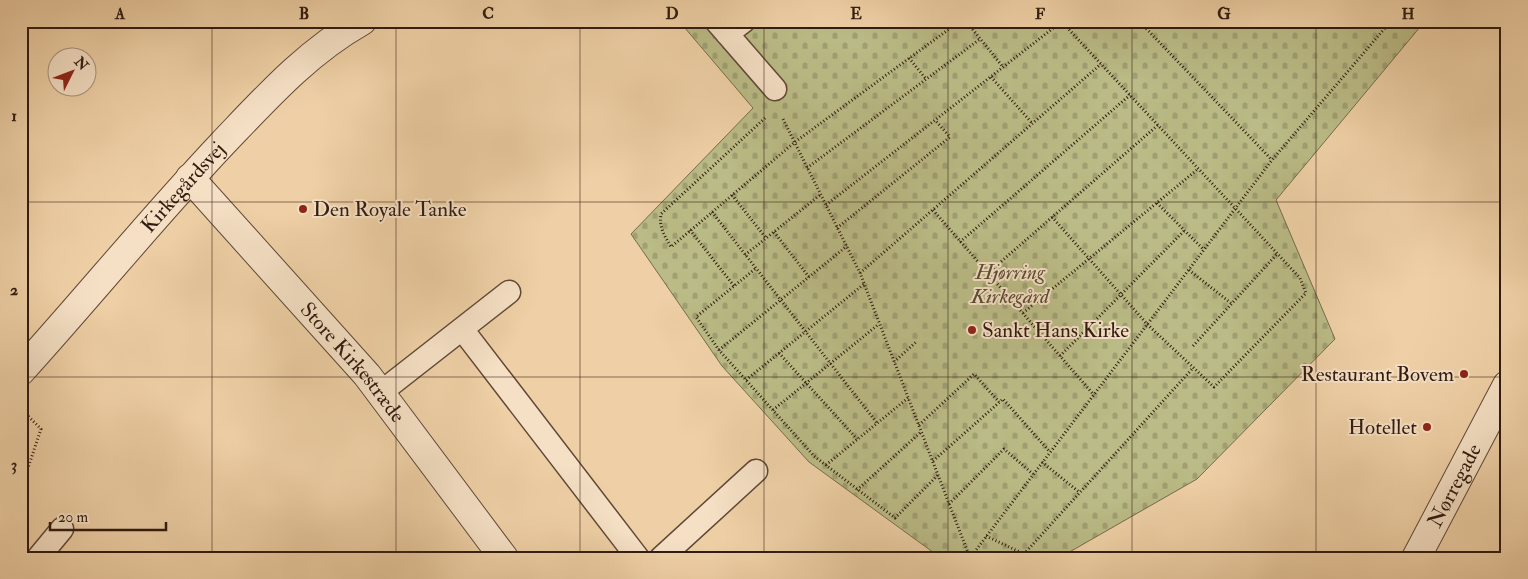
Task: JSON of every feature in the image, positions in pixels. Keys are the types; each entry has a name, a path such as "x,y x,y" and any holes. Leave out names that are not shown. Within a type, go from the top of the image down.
{"street":[{"name":"Kirkegårdsvej","path":"21,371 190,178 286,76 344,31 362,21"},
{"name":"Store Kirkestræde","path":"190,178 380,393 504,558"},
{"name":"Nørregade","path":"1416,558 1507,385"}],"lane":[{"path":"729,25 778,97"},
{"path":"380,393 509,292"},
{"path":"462,329 638,558"},
{"path":"662,558 756,471"},
{"path":"38,558 62,529"}],"path":[{"path":"778,97 661,214 660,223 663,234 671,247 795,142 960,21"},
{"path":"966,21 1003,67"},
{"path":"1139,21 1272,160"},
{"path":"970,558 1272,160 1391,21"},
{"path":"826,204 1061,22 1300,278 1306,293 1214,387 1148,325 1052,217"},
{"path":"807,168 980,39"},
{"path":"909,58 926,79"},
{"path":"860,273 1100,64"},
{"path":"991,77 1032,123"},
{"path":"960,242 1130,95"},
{"path":"778,97 783,121 860,273 970,558"},
{"path":"837,228 950,137 935,120"},
{"path":"988,273 1158,126"},
{"path":"1023,313 1198,169"},
{"path":"732,195 766,238"},
{"path":"745,255 820,195"},
{"path":"1157,203 1204,250"},
{"path":"933,210 1094,395"},
{"path":"712,212 877,423"},
{"path":"690,230 734,286"},
{"path":"1060,356 1185,230"},
{"path":"774,232 809,277"},
{"path":"719,350 847,246"},
{"path":"1193,346 1277,254"},
{"path":"756,269 696,317 719,350 814,456 895,518 938,475"},
{"path":"1188,270 1232,304"},
{"path":"746,380 864,284"},
{"path":"773,410 879,324"},
{"path":"894,362 916,342"},
{"path":"779,353 857,439"},
{"path":"986,536 1024,554 1193,368"},
{"path":"919,424 974,374 999,402"},
{"path":"826,465 908,398"},
{"path":"933,462 1002,399 1050,452"},
{"path":"21,408 41,429 21,489"},
{"path":"857,490 921,432"},
{"path":"949,504 1004,449 1033,475"},
{"path":"1042,462 1079,492"}],"green space":[{"name":"Hjørring Kirkegård","path":"679,21 1425,21 1276,200 1335,339 1197,479 1059,558 941,558 809,462 722,366 631,234 753,108"}],"place":[{"name":"Den Royale Tanke","path":"303,209"},
{"name":"Sankt Hans Kirke","path":"972,330"},
{"name":"Restaurant Bovem","path":"1464,374"},
{"name":"Hotellet","path":"1427,427"}]}
